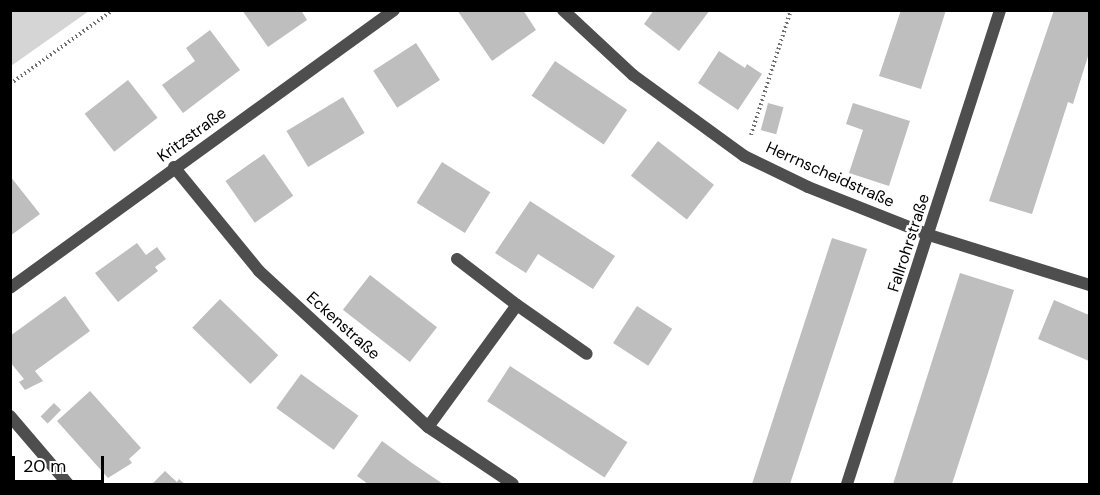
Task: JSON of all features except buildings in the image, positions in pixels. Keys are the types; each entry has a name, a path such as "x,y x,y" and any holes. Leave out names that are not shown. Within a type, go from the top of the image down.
{"street":[{"name":"Kritzstraße","path":"10,288 174,167 394,10"},
{"name":"Herrnscheidstraße","path":"563,10 633,75 744,156 808,188 929,235 1089,285"},
{"name":"Fallrohrstraße","path":"847,484 1000,10"},
{"name":"Eckenstraße","path":"174,167 258,272 428,427 513,484"},
{"path":"457,259 587,354"},
{"path":"428,427 517,305"},
{"path":"10,416 68,484"}],"path":[{"path":"10,84 112,10"},
{"path":"744,156 791,10"}],"shaded area":[{"path":"11,10 89,10 89,11 11,66"}]}
